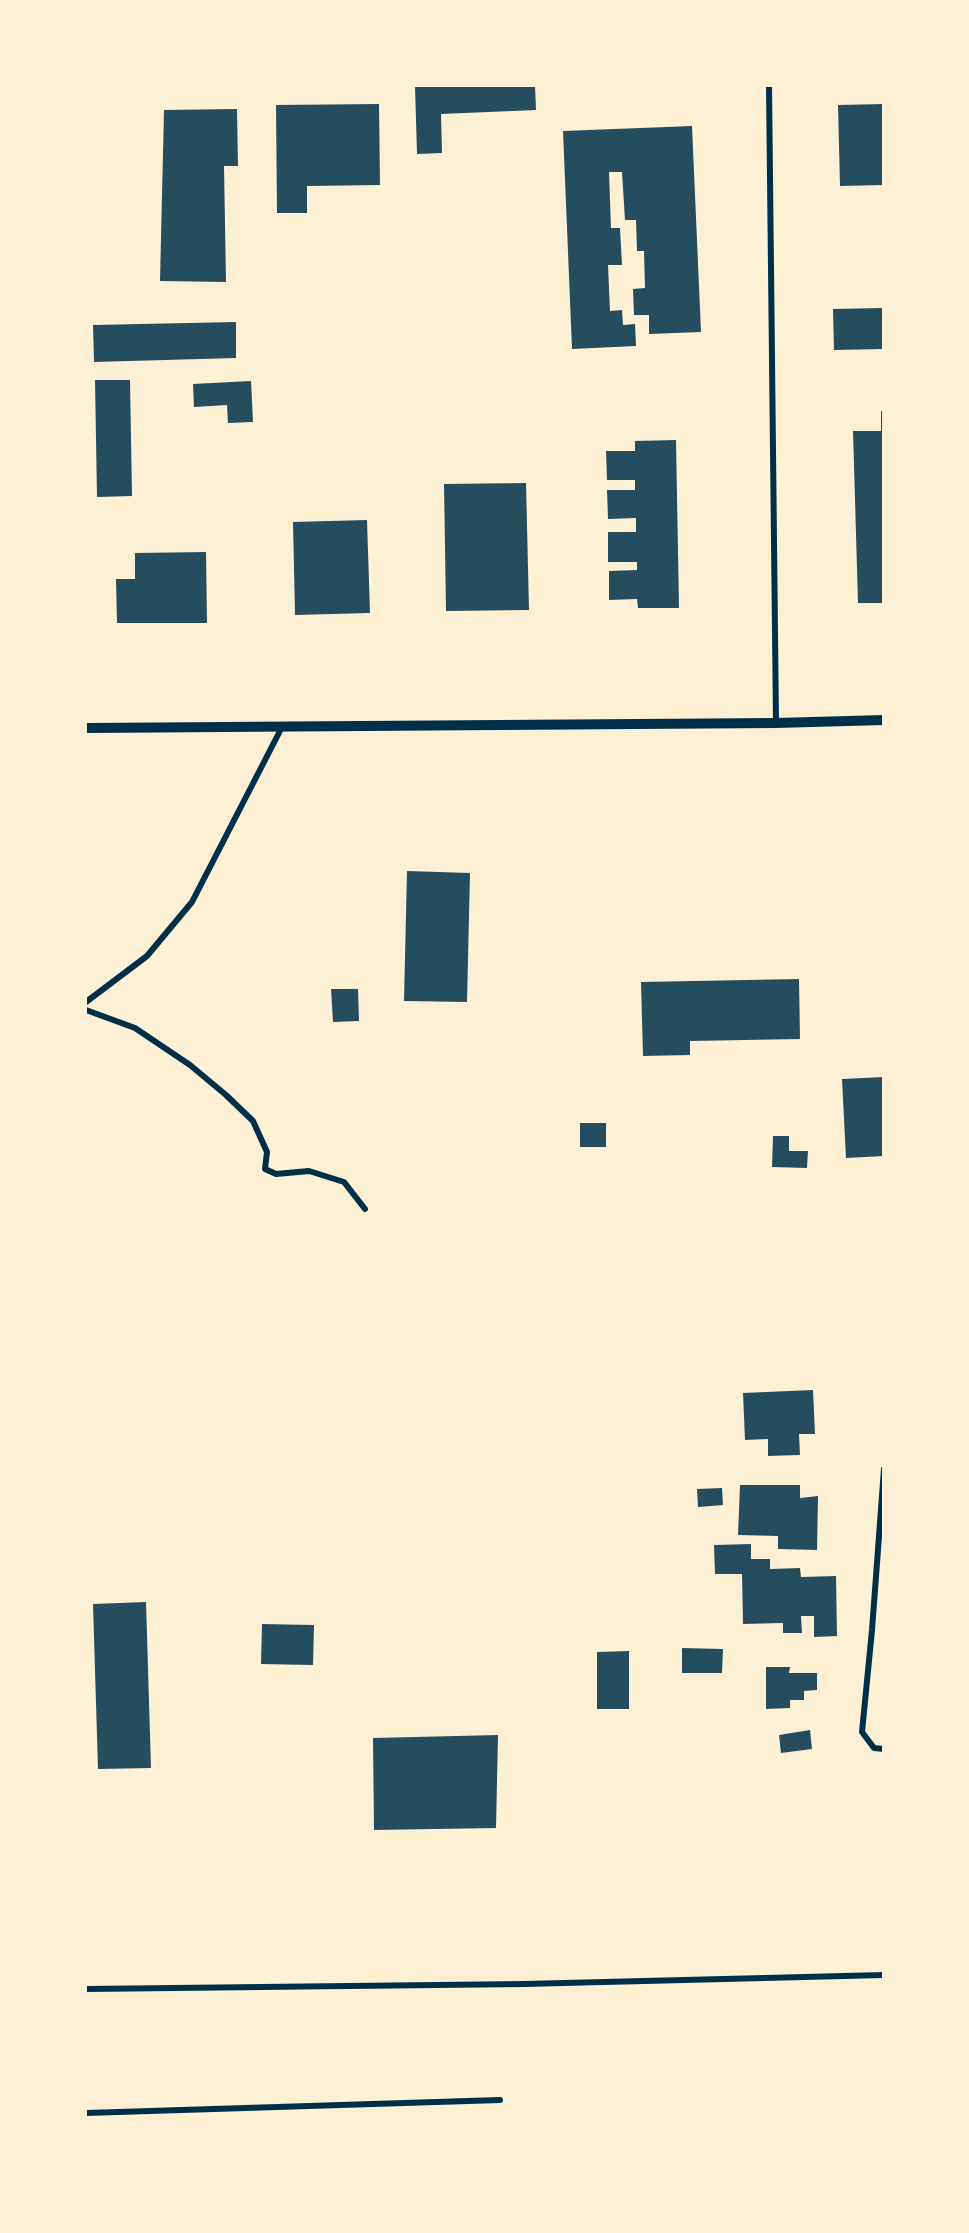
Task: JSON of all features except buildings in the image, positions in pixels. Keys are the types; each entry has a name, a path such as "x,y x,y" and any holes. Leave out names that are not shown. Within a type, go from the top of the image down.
{"street":[{"path":"769,86 776,723"},
{"path":"86,728 776,723 884,720"},
{"path":"86,1002 147,956 192,902 282,727"},
{"path":"86,1010 135,1028 190,1065 226,1095 253,1121 267,1152 265,1169 276,1174 309,1171 344,1182 365,1209"},
{"path":"884,1469 862,1732 874,1748 884,1749"},
{"path":"86,1989 524,1984 884,1975"},
{"path":"86,2113 500,2100"}]}
